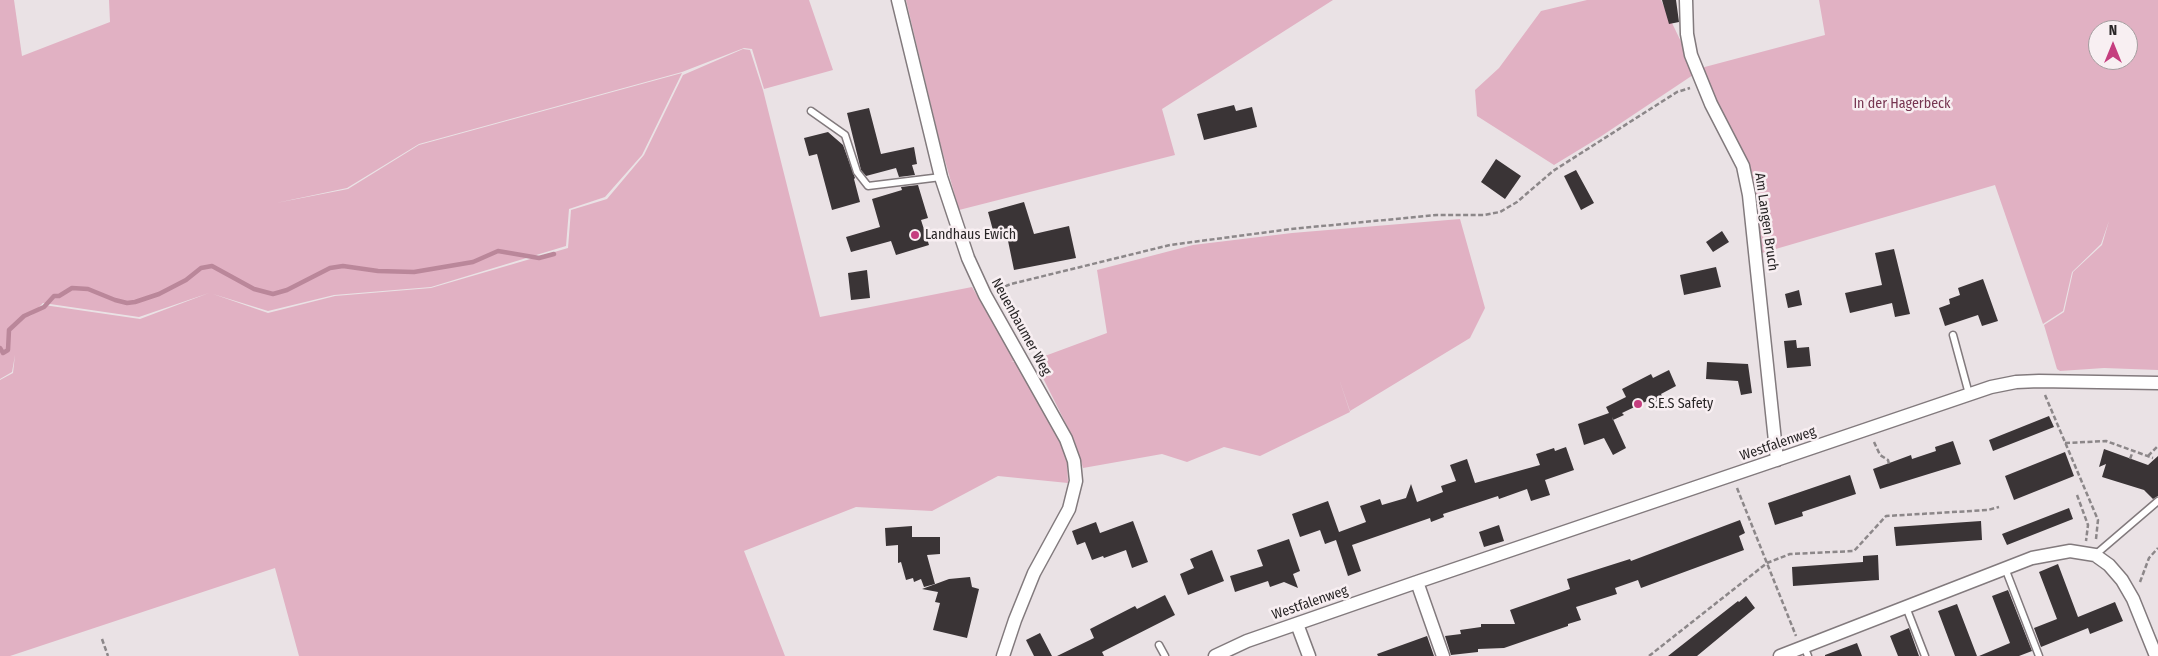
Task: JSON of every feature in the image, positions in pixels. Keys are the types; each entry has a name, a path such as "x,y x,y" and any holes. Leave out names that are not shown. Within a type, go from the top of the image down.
{"street":[{"name":"Neuenbaumer Weg","path":"898,0 941,177 968,258 985,295 1066,439 1074,460 1076,481 1069,509 1034,573 1003,656"},
{"name":"Am Langen Bruch","path":"1686,0 1688,41 1702,84 1743,166 1749,195 1777,460"},
{"name":"Westfalenweg","path":"1215,656 1247,641 1969,394 2016,382 2158,383"},
{"path":"1780,656 1804,650 2005,568 2052,552 2070,551 2090,554 2116,573 2133,599 2156,656"},
{"path":"1417,582 1444,656"},
{"path":"1297,624 1309,656"}],"lane":[{"path":"811,111 845,135 857,172 868,186 941,177"},
{"path":"1953,335 1969,394"},
{"path":"2090,554 2158,501"},
{"path":"2005,568 2039,656"},
{"path":"1906,607 1925,656"},
{"path":"1159,645 1165,656"}],"path":[{"path":"985,295 1011,284 1170,245 1291,229 1437,216 1484,215 1500,212 1517,202 1553,171 1677,92 1702,84"},
{"path":"2039,381 2098,520 2090,554"},
{"path":"1869,429 1880,455 1888,460 1889,464"},
{"path":"2065,443 2106,441 2153,458"},
{"path":"2148,456 2158,446"},
{"path":"2130,459 2133,451"},
{"path":"1732,475 1804,650"},
{"path":"2077,495 2088,524 2090,554"},
{"path":"1649,656 1767,563 1790,554 1854,551 1886,516 1988,510 1999,507"},
{"path":"2133,599 2149,558 2158,548"},
{"path":"102,639 108,656"}],"green space":[{"path":"0,0 14,0 22,56 110,22 109,0 809,0 833,70 764,89 752,49 744,48 682,72 419,144 347,188 276,203 348,189 419,145 682,73 642,155 605,197 569,209 566,246 431,287 334,295 268,311 213,294 268,313 335,296 431,288 568,248 571,210 607,199 644,155 683,75 743,49 750,50 763,90 820,317 972,287 1015,361 1011,362 1016,362 1061,439 1067,461 1068,483 998,476 932,511 856,507 744,551 785,656 299,656 275,568 10,656 0,656 0,380 13,373 15,355 12,372 0,379","holes":["209,293 140,319 44,305 29,317 43,303 139,317"]},
{"path":"906,0 1333,0 1162,109 1175,155 959,210 940,143"},
{"path":"1587,0 1661,0 1696,73 1600,137 1554,165 1477,116 1475,90 1499,68 1541,11"},
{"name":"In der Hagerbeck","path":"1819,0 2158,0 2158,370 2104,368 2060,371 2057,369 2044,325 2064,312 2073,272 2102,245 2109,221 2101,244 2072,272 2063,311 2043,324 1995,185 1762,253 1758,218 1749,180 1701,68 1825,35"},
{"path":"1460,219 1485,308 1470,338 1350,411 1339,379 1350,412 1260,456 1224,447 1187,462 1162,454 1083,468 1074,440 1034,360 1107,333 1097,270 1193,245 1292,233"}],"building":[{"path":"1662,0 1676,0 1679,22 1669,24"},
{"path":"1234,105 1236,111 1252,107 1257,127 1204,140 1197,114"},
{"path":"869,108 881,154 914,147 917,164 912,165 915,175 899,177 896,168 866,176 861,170 847,113"},
{"path":"828,132 843,145 855,178 860,202 832,210 817,154 809,156 804,138"},
{"path":"1496,159 1521,176 1505,199 1481,182"},
{"path":"1576,170 1594,203 1581,210 1564,176"},
{"path":"918,185 928,218 921,220 929,245 896,255 891,241 851,252 846,237 880,227 872,199 902,190 901,187"},
{"path":"1024,202 1034,234 1069,226 1076,258 1014,270 1006,231 994,234 988,212"},
{"path":"1722,231 1729,242 1713,252 1706,242"},
{"path":"1894,249 1910,314 1895,317 1892,303 1850,313 1845,293 1882,285 1875,253"},
{"path":"1716,267 1721,287 1684,295 1680,275"},
{"path":"867,270 870,298 851,300 848,273"},
{"path":"1983,279 1998,321 1982,326 1978,315 1945,326 1939,308 1950,304 1949,299 1960,295 1958,288"},
{"path":"1799,290 1802,305 1788,308 1785,294"},
{"path":"1796,340 1797,348 1809,347 1811,366 1787,368 1784,341"},
{"path":"1707,362 1748,364 1752,393 1741,395 1738,381 1706,379"},
{"path":"1669,370 1676,386 1661,394 1663,398 1651,404 1649,400 1622,413 1624,415 1613,420 1626,448 1613,455 1604,438 1584,445 1578,424 1609,413 1606,407 1626,397 1622,389 1651,374 1653,378"},
{"path":"2049,416 2054,427 1993,451 1989,440"},
{"path":"1953,441 1961,464 1880,489 1873,469 1911,455 1912,459 1936,451 1935,447"},
{"path":"1566,447 1574,470 1545,480 1550,495 1531,501 1527,489 1499,499 1498,496 1443,514 1444,517 1431,522 1430,518 1352,545 1361,571 1348,576 1336,540 1325,544 1320,530 1300,537 1292,514 1328,501 1339,532 1366,522 1360,506 1380,499 1382,505 1406,498 1411,484 1417,502 1443,492 1441,486 1456,481 1450,465 1467,459 1475,483 1540,465 1536,454 1554,448 1555,451"},
{"path":"2104,449 2148,465 2158,456 2158,496 2153,499 2144,490 2102,477 2106,464 2099,467"},
{"path":"2065,452 2074,476 2014,500 2005,476"},
{"path":"1850,475 1856,494 1802,512 1803,516 1775,525 1768,503"},
{"path":"2069,508 2073,519 2007,545 2002,534"},
{"path":"1740,520 1745,533 1739,536 1744,550 1641,588 1638,580 1615,588 1617,594 1576,607 1581,620 1568,624 1568,626 1504,648 1478,649 1478,652 1451,655 1445,636 1461,634 1460,630 1481,627 1481,624 1515,624 1510,610 1570,589 1567,579 1630,559 1631,561"},
{"path":"1133,521 1148,562 1132,568 1126,550 1092,560 1085,542 1077,545 1072,531 1096,522 1100,533"},
{"path":"1981,521 1982,540 1896,546 1894,527"},
{"path":"1499,525 1504,541 1484,547 1479,532"},
{"path":"912,526 912,537 940,537 940,554 927,555 935,584 924,587 921,579 914,582 913,578 906,580 901,562 898,563 898,545 886,546 885,528"},
{"path":"1289,539 1300,571 1293,574 1298,588 1284,582 1270,587 1268,581 1235,592 1230,576 1263,566 1257,550"},
{"path":"1212,550 1224,581 1188,595 1180,574 1194,568 1190,559"},
{"path":"1878,555 1879,580 1793,586 1792,567 1863,562 1863,556"},
{"path":"2058,564 2078,617 2115,602 2123,621 2090,634 2088,628 2041,647 2034,628 2057,619 2039,572"},
{"path":"970,577 972,587 979,589 967,638 933,630 940,603 935,602 938,592 922,589 949,579"},
{"path":"2008,590 2032,651 2019,656 1979,656 2010,643 1992,596"},
{"path":"1165,595 1175,615 1102,652 1104,656 1057,656 1094,638 1090,629 1135,606 1137,609"},
{"path":"1746,596 1755,608 1697,656 1668,656 1738,601"},
{"path":"1957,604 1977,656 1955,656 1938,611"},
{"path":"1909,628 1919,656 1898,656 1890,636"},
{"path":"1040,633 1052,656 1034,656 1026,640"},
{"path":"1427,636 1434,656 1378,656 1377,654"},
{"path":"1857,643 1862,656 1825,656 1825,655"}],"waterway":[{"path":"0,348 3,353 8,350 9,330 24,316 44,307 54,296 59,296 72,288 88,289 127,303 135,302 159,294 186,280 201,268 212,266 254,289 273,294 287,290 330,268 343,266 378,271 414,272 473,262 498,251 539,258 554,254"}],"place":[{"name":"Landhaus Ewich","path":"915,235"},
{"name":"S.E.S Safety","path":"1638,404"}]}
